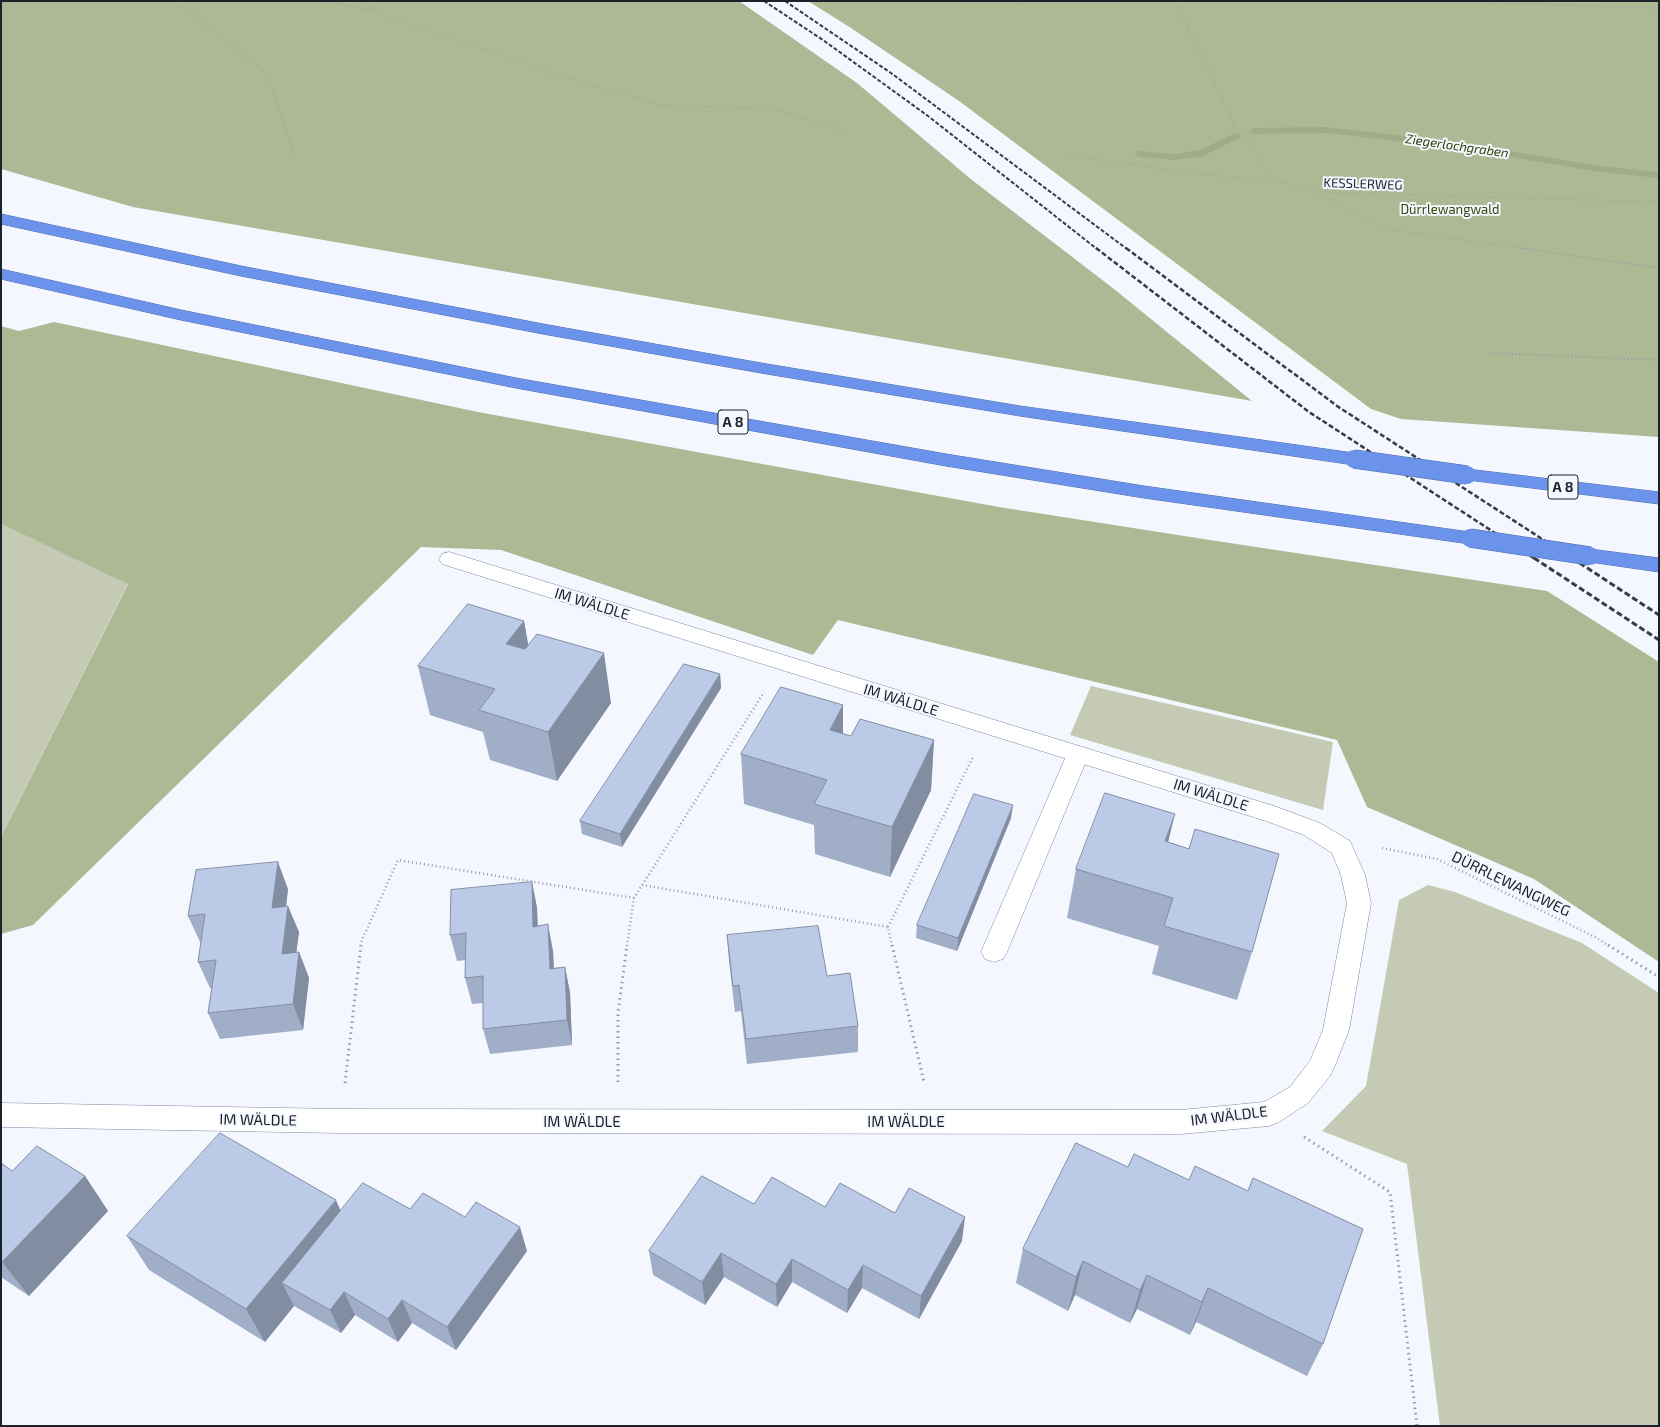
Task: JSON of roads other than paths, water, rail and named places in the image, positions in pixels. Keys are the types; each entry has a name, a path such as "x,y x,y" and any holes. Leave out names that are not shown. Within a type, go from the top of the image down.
{"highway":[{"name":"A 8","path":"1,219 241,271 559,332 1020,411 1467,475 1659,498"},
{"name":"A 8","path":"1,274 181,315 516,383 946,460 1136,491 1659,565"}],"street":[{"name":"IM WÄLDLE","path":"1,1115 340,1121 1181,1122 1269,1114 1299,1095 1321,1068 1336,1030 1359,904 1353,875 1342,848 1312,829 1274,815 450,559"},
{"path":"994,952 1078,754"}],"waterway":[{"name":"Ziegerlochgraben","path":"1254,131 1326,130 1450,144 1600,169 1659,175"},
{"name":"Ziegerlochgraben","path":"1139,154 1175,157 1203,153 1235,136"}],"railway":[{"path":"764,1 823,40 928,116 1097,249"},
{"path":"785,1 891,73 1127,249"},
{"path":"1096,248 1309,412 1535,559"},
{"path":"1126,248 1337,406 1573,559"},
{"path":"1534,558 1659,640"},
{"path":"1572,558 1659,615"}],"park label":[{"name":"Dürrlewangwald","path":"1450,210"}]}
